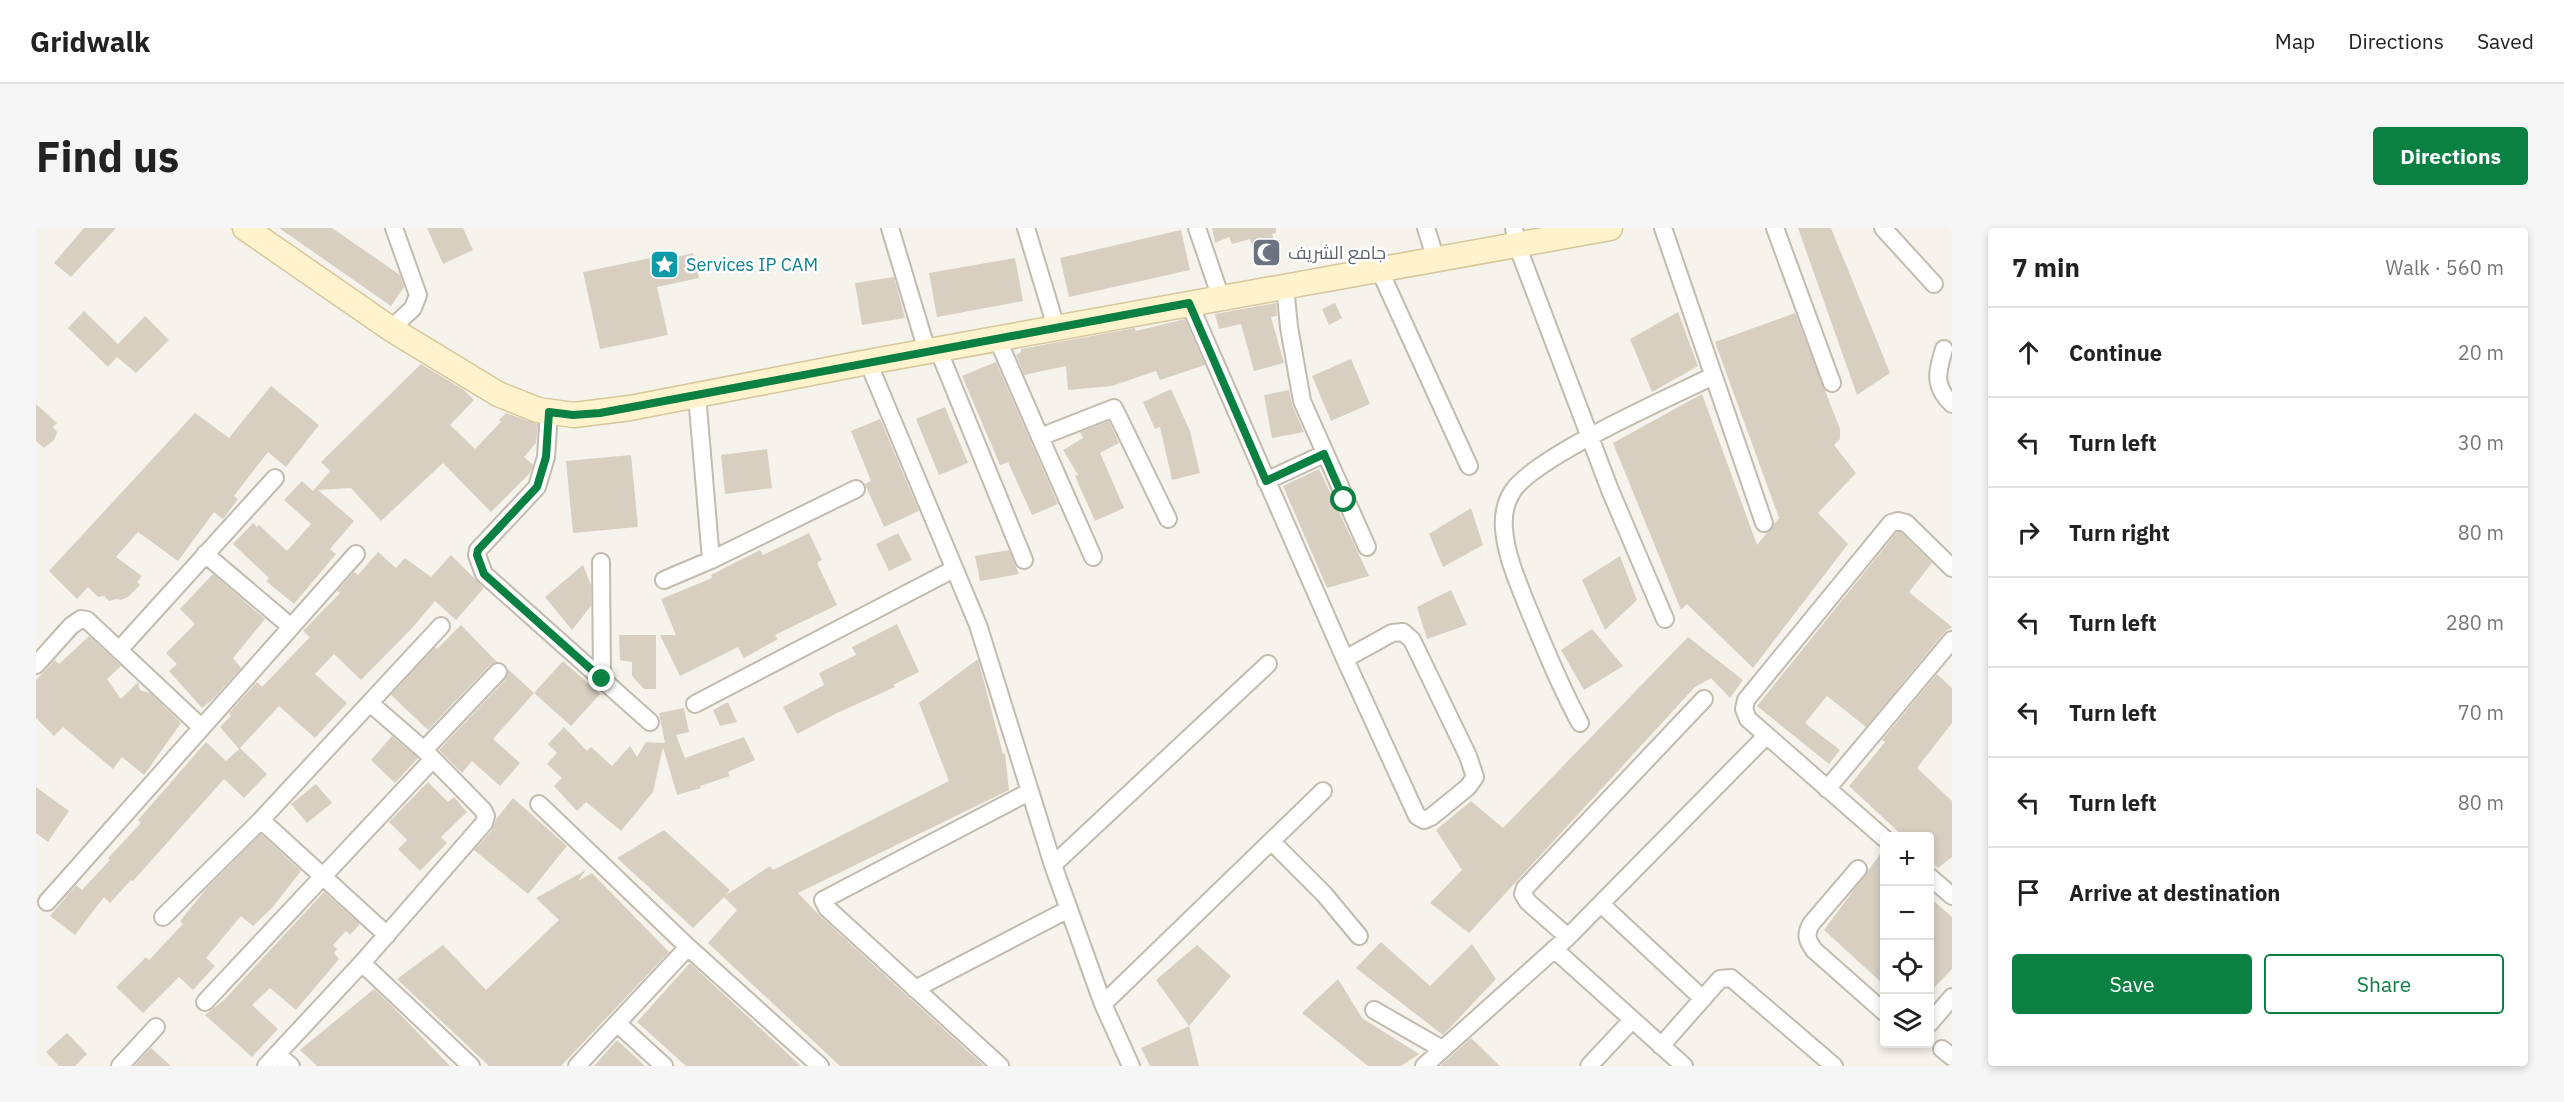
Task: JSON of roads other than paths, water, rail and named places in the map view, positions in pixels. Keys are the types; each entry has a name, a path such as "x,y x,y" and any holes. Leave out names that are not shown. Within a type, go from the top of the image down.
{"main road":[{"path":"245,228 391,329 498,394 549,412 573,415 600,413 1056,327 1436,260 1516,237 1599,229"}],"street":[{"path":"391,329 414,308 418,295 394,228"},
{"path":"890,228 933,350 1024,560"},
{"path":"1026,228 1056,327"},
{"path":"1197,228 1221,298"},
{"path":"1426,228 1436,260"},
{"path":"1663,228 1764,523"},
{"path":"1775,228 1832,382"},
{"path":"1883,228 1935,284"},
{"path":"1516,237 1589,437 1665,619"},
{"path":"1379,269 1469,466"},
{"path":"1285,286 1302,401 1367,548"},
{"path":"1189,303 1345,659 1417,816 1424,820 1431,817 1468,787 1475,777 1468,756 1412,640 1403,632 1392,633 1345,659"},
{"path":"997,338 1093,557"},
{"path":"1944,350 1936,376 1943,396 1952,404"},
{"path":"868,362 983,639 1053,865 1127,1064"},
{"path":"1580,723 1557,681 1510,562 1504,529 1506,507 1511,492 1522,478 1589,437 1713,376"},
{"path":"697,395 711,560"},
{"path":"1040,436 1114,408 1168,519"},
{"path":"549,412 546,457 537,487 478,550 477,555 484,574 650,723"},
{"path":"1266,481 1324,454"},
{"path":"119,650 275,478"},
{"path":"664,580 711,560 856,489"},
{"path":"1880,835 1748,719 1744,710 1746,700 1891,523 1898,520 1906,524 1952,568"},
{"path":"205,554 290,626"},
{"path":"46,902 356,554"},
{"path":"601,562 602,679"},
{"path":"695,704 954,568"},
{"path":"36,665 71,626 81,619 87,620 201,727"},
{"path":"163,917 261,820 441,626"},
{"path":"1827,789 1952,640"},
{"path":"1053,865 1268,664"},
{"path":"205,1002 323,877 498,672"},
{"path":"1568,937 1528,902 1523,894 1525,888 1704,699"},
{"path":"291,1066 272,1060 387,935 484,823 486,816 483,810 428,754 371,704"},
{"path":"1424,1066 1568,937 1766,736"},
{"path":"1103,1004 1323,791"},
{"path":"1000,1066 828,908 823,900 1029,792"},
{"path":"539,804 688,947 820,1066"},
{"path":"261,820 387,935"},
{"path":"1272,842 1324,894 1359,936"},
{"path":"1858,869 1806,932 1808,941 1814,950 1880,1008"},
{"path":"1934,881 1951,894"},
{"path":"1601,904 1703,999"},
{"path":"915,988 1069,909"},
{"path":"577,1066 688,947"},
{"path":"1554,949 1684,1066"},
{"path":"362,963 471,1066"},
{"path":"1661,1046 1720,979 1731,978 1834,1066"},
{"path":"1934,1017 1952,997"},
{"path":"1374,1010 1442,1049"},
{"path":"1589,1066 1632,1020"},
{"path":"617,1023 664,1066"},
{"path":"120,1066 156,1027"}],"place":[{"name":"جامع الشريف","path":"1267,253"},
{"name":"Services IP CAM","path":"665,265"}]}
